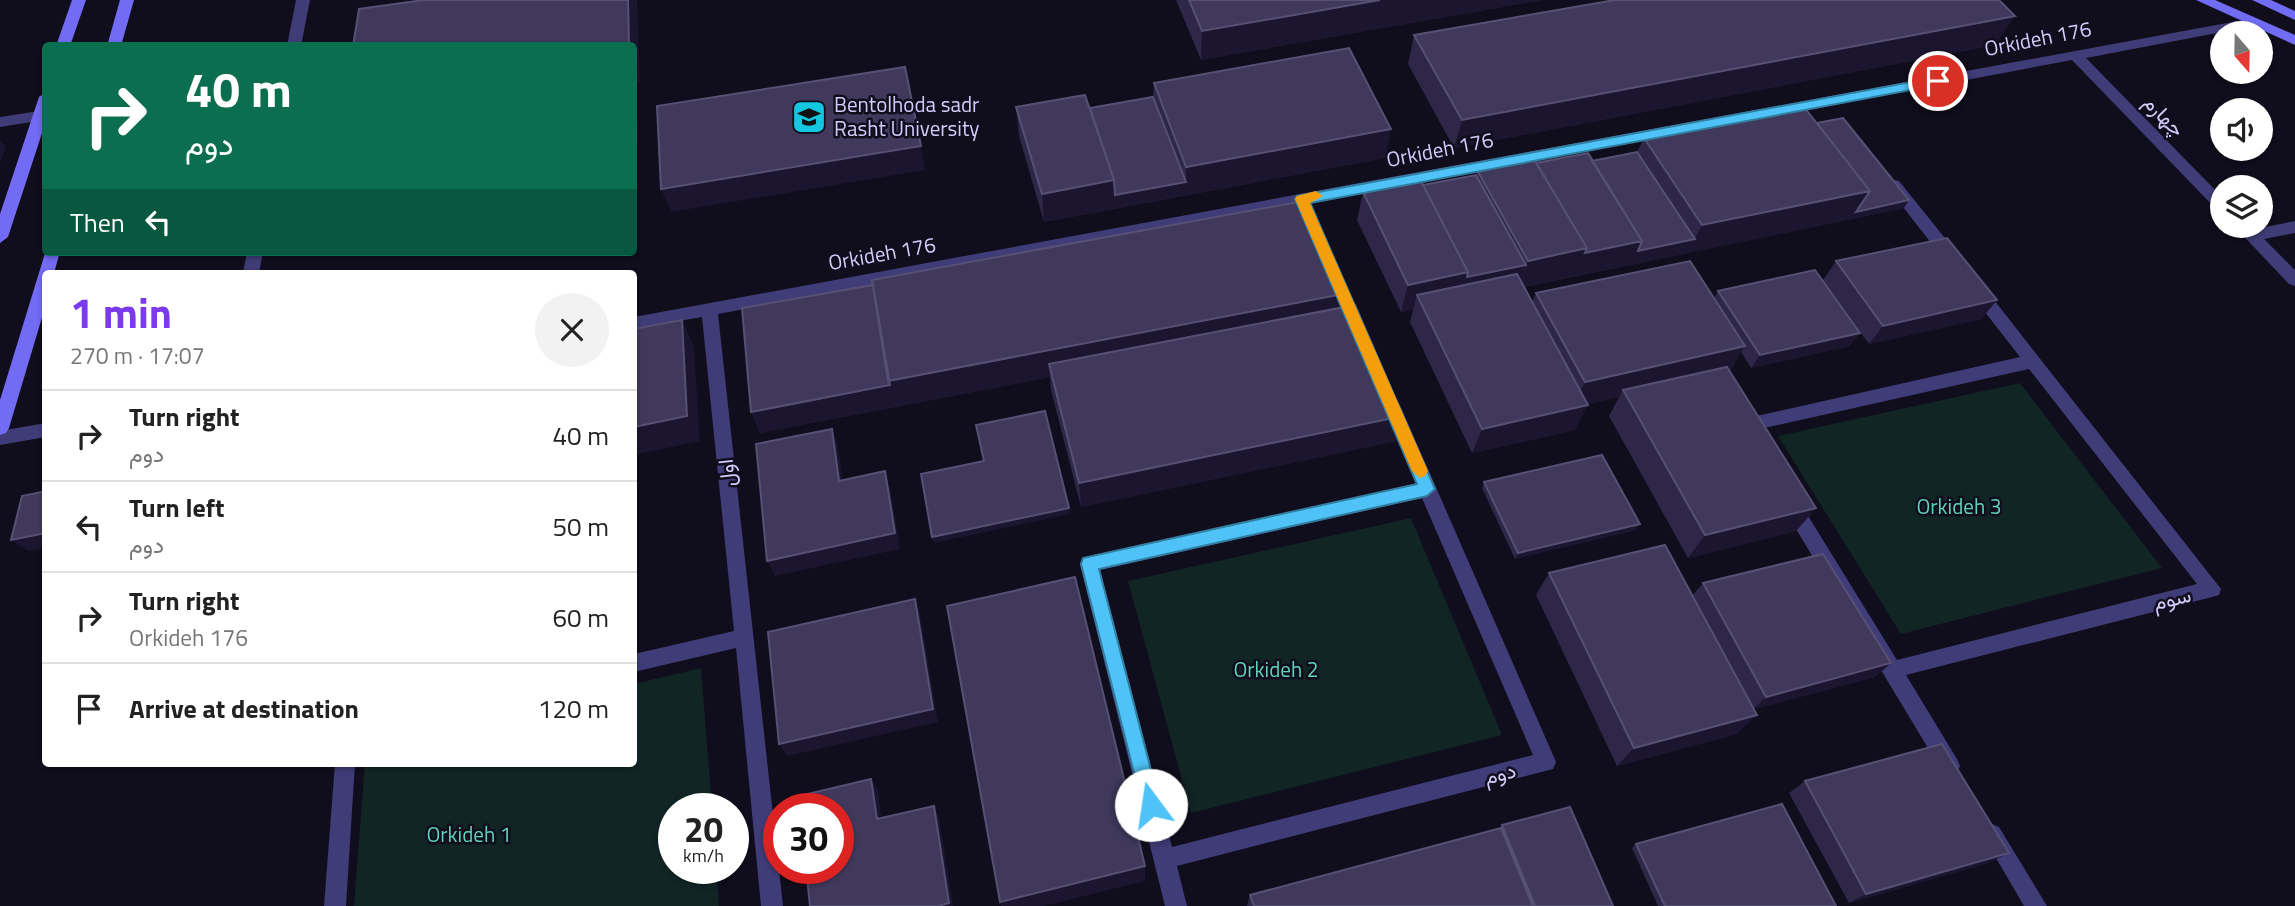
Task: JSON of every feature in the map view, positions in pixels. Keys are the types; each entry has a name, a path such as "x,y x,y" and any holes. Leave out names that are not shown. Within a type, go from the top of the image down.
{"main road":[{"path":"65,42 79,0"},
{"path":"115,42 127,0"},
{"path":"2203,0 2252,21"},
{"path":"2259,0 2295,16"},
{"path":"2273,30 2295,40"},
{"path":"0,237 42,108"},
{"path":"0,428 42,287"}],"street":[{"path":"295,42 303,0"},
{"name":"Orkideh 176","path":"637,322 1304,205 1833,107 2075,55 2210,30"},
{"name":"چهارم","path":"2075,55 2210,194"},
{"path":"0,122 39,116"},
{"name":"سوم","path":"1888,177 2212,589 1892,670"},
{"path":"2273,229 2295,227"},
{"path":"2253,238 2295,280"},
{"name":"اول","path":"709,309 772,906"},
{"path":"1964,788 1743,426 2033,361"},
{"name":"دوم","path":"1165,859 1546,762 1384,388"},
{"path":"0,438 42,431"},
{"path":"1177,906 1089,564 1427,489"},
{"path":"637,662 744,636"},
{"path":"335,906 345,767"},
{"path":"1978,811 2036,906"}],"green space":[{"name":"Orkideh 3","path":"2020,383 2162,568 1901,634 1778,436"},
{"name":"Orkideh 2","path":"1411,518 1502,735 1191,813 1128,581"},
{"name":"Orkideh 1","path":"701,668 711,793 658,793 658,884 717,884 719,906 354,906 365,767 637,767 637,683"}],"building":[{"path":"424,0 628,0 629,42 354,42 359,9"},
{"path":"1189,0 1380,0 1202,31"},
{"path":"1615,0 1999,0 2015,16 1462,120 1414,35"},
{"path":"1349,48 1391,129 1186,167 1154,83"},
{"path":"905,67 921,146 661,189 657,106"},
{"path":"1085,95 1114,180 1042,194 1016,107"},
{"path":"1153,97 1186,182 1115,195 1114,180 1090,108"},
{"path":"1804,107 1870,191 1702,225 1644,138"},
{"path":"1843,118 1909,200 1856,212 1870,191 1817,123"},
{"path":"1637,152 1695,239 1638,251 1642,241 1592,161"},
{"path":"1588,153 1642,241 1585,253 1587,248 1536,163"},
{"path":"1534,159 1587,248 1528,261 1477,170"},
{"path":"1476,175 1526,265 1467,277 1468,272 1423,185"},
{"path":"1421,181 1468,272 1408,285 1363,192"},
{"path":"1309,200 1348,293 888,381 872,280"},
{"path":"1947,238 1997,300 1883,326 1836,261"},
{"path":"1690,261 1745,346 1585,382 1536,293"},
{"path":"1815,270 1860,333 1760,355 1718,291"},
{"path":"1517,274 1588,405 1482,429 1417,295"},
{"path":"873,285 890,385 751,412 742,308"},
{"path":"1355,305 1403,416 1079,483 1049,364"},
{"path":"682,320 687,416 637,426 637,328"},
{"path":"1727,367 1816,508 1705,535 1623,390"},
{"path":"1045,411 1069,508 932,537 921,474 984,461 976,425"},
{"path":"832,429 839,481 885,471 895,533 767,561 756,444"},
{"path":"1602,455 1640,524 1518,553 1484,482"},
{"path":"42,492 42,534 11,540 22,496"},
{"path":"1665,545 1757,715 1634,748 1549,573"},
{"path":"1823,554 1891,663 1766,697 1703,583"},
{"path":"1075,577 1145,866 1000,902 947,606"},
{"path":"915,599 933,709 779,744 768,632"},
{"path":"1942,744 2009,853 1866,894 1805,781"},
{"path":"871,779 877,819 934,806 949,903 938,906 810,906 808,884 854,884 854,793 812,793"},
{"path":"1782,804 1836,906 1665,906 1636,844"},
{"path":"1570,807 1613,906 1535,906 1502,825"},
{"path":"1501,828 1533,906 1254,906 1250,895"}],"slow traffic":[{"path":"1316,196 1302,199 1420,471"}],"place":[{"name":"Bentolhoda sadr Rasht University","path":"809,117"}],"route":[{"path":"1151,805 1089,564 1427,489 1302,199 1938,81"}]}
